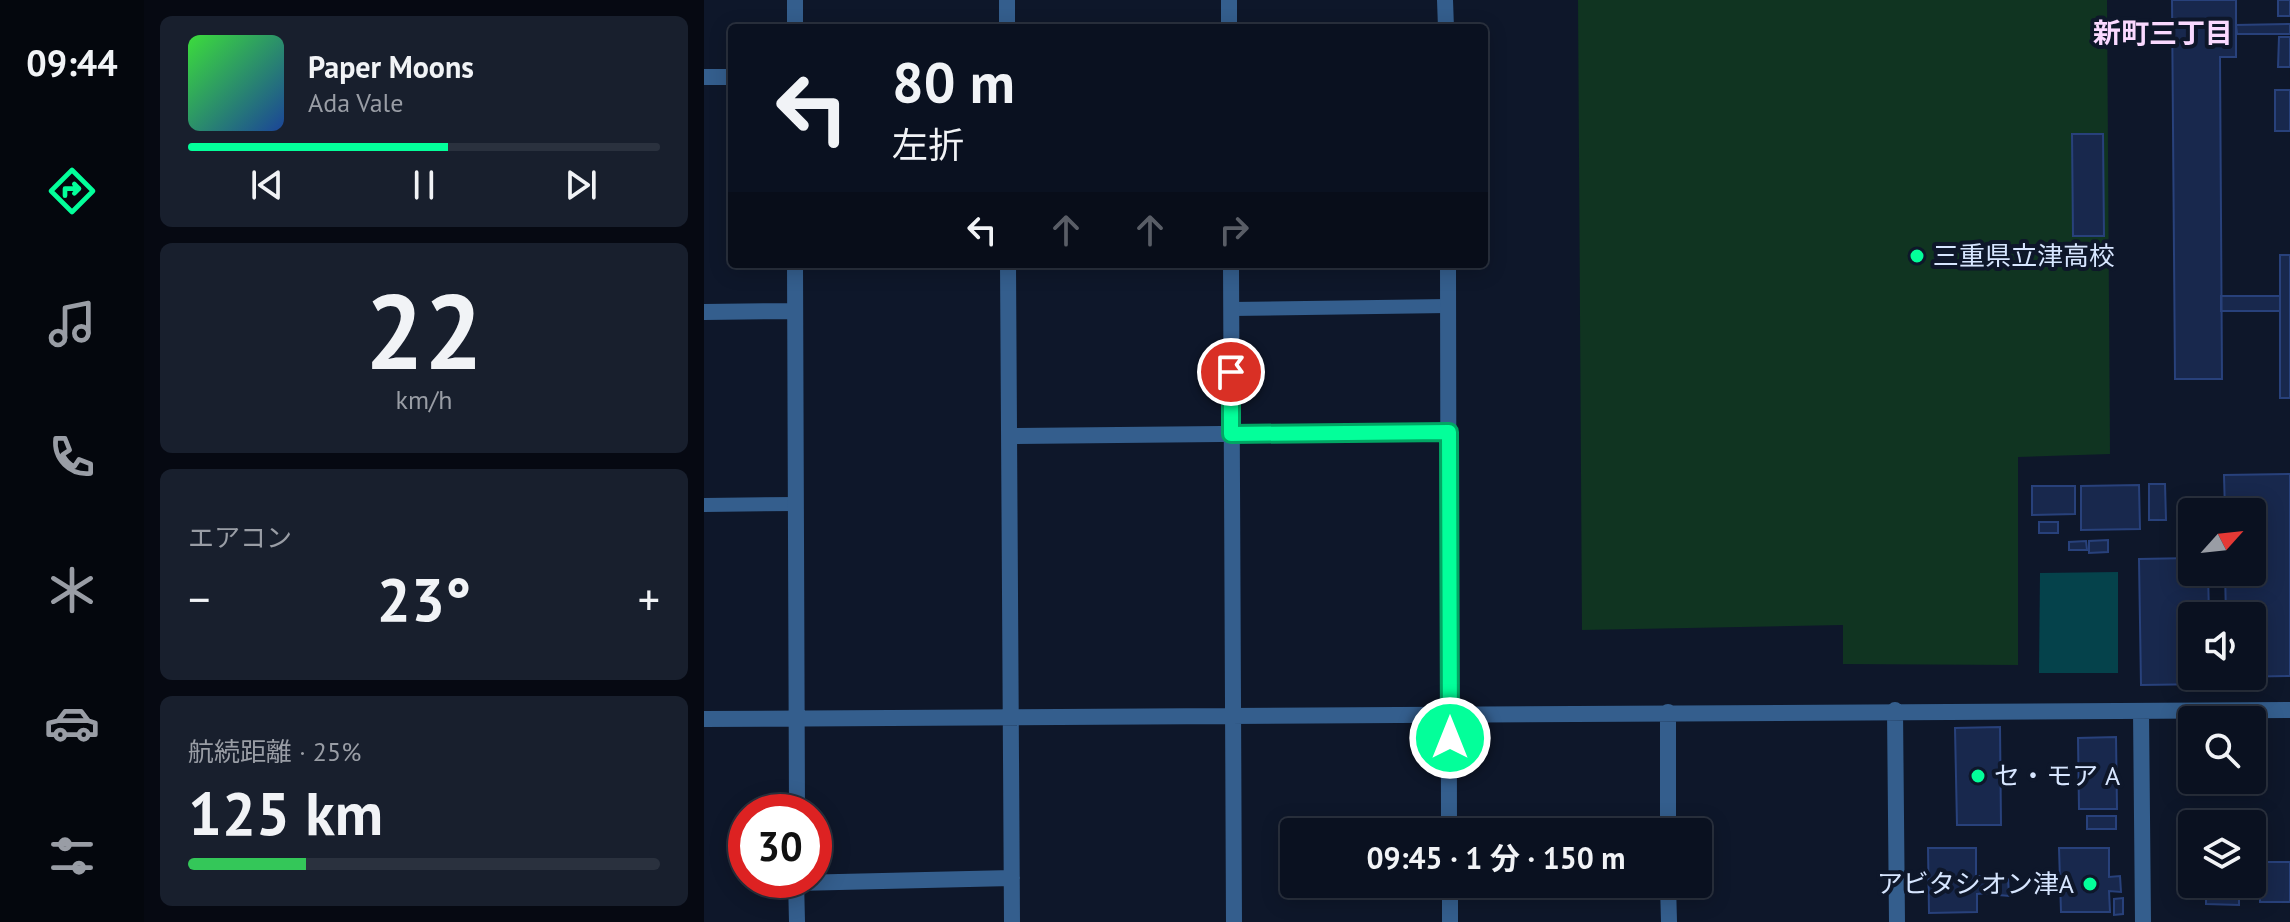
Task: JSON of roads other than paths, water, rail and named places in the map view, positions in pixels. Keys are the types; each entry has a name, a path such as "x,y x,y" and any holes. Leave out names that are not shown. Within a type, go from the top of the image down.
{"street":[{"path":"795,0 795,24"},
{"path":"1007,0 1007,24"},
{"path":"1229,0 1229,24"},
{"path":"1445,0 1446,24"},
{"path":"704,77 728,77"},
{"path":"795,268 797,794"},
{"path":"1008,268 1012,922"},
{"path":"1231,268 1234,922"},
{"path":"1448,268 1449,818"},
{"path":"704,312 795,311"},
{"path":"1009,436 1449,432"},
{"path":"1895,710 1897,922"},
{"path":"704,719 2290,710"},
{"path":"2141,711 2143,922"},
{"path":"1668,712 1668,818"},
{"path":"832,881 1012,878"},
{"path":"796,898 797,922"},
{"path":"1450,898 1450,922"},
{"path":"1668,898 1669,922"}],"lane":[{"path":"1231,309 1448,306"},
{"path":"704,505 796,504"}],"place":[{"name":"三重県立津高校","path":"1917,256"},
{"name":"セ・モア A","path":"1978,776"},
{"name":"アビタシオン津A","path":"2090,884"}],"district":[{"name":"新町三丁目","path":"2163,33"}]}
